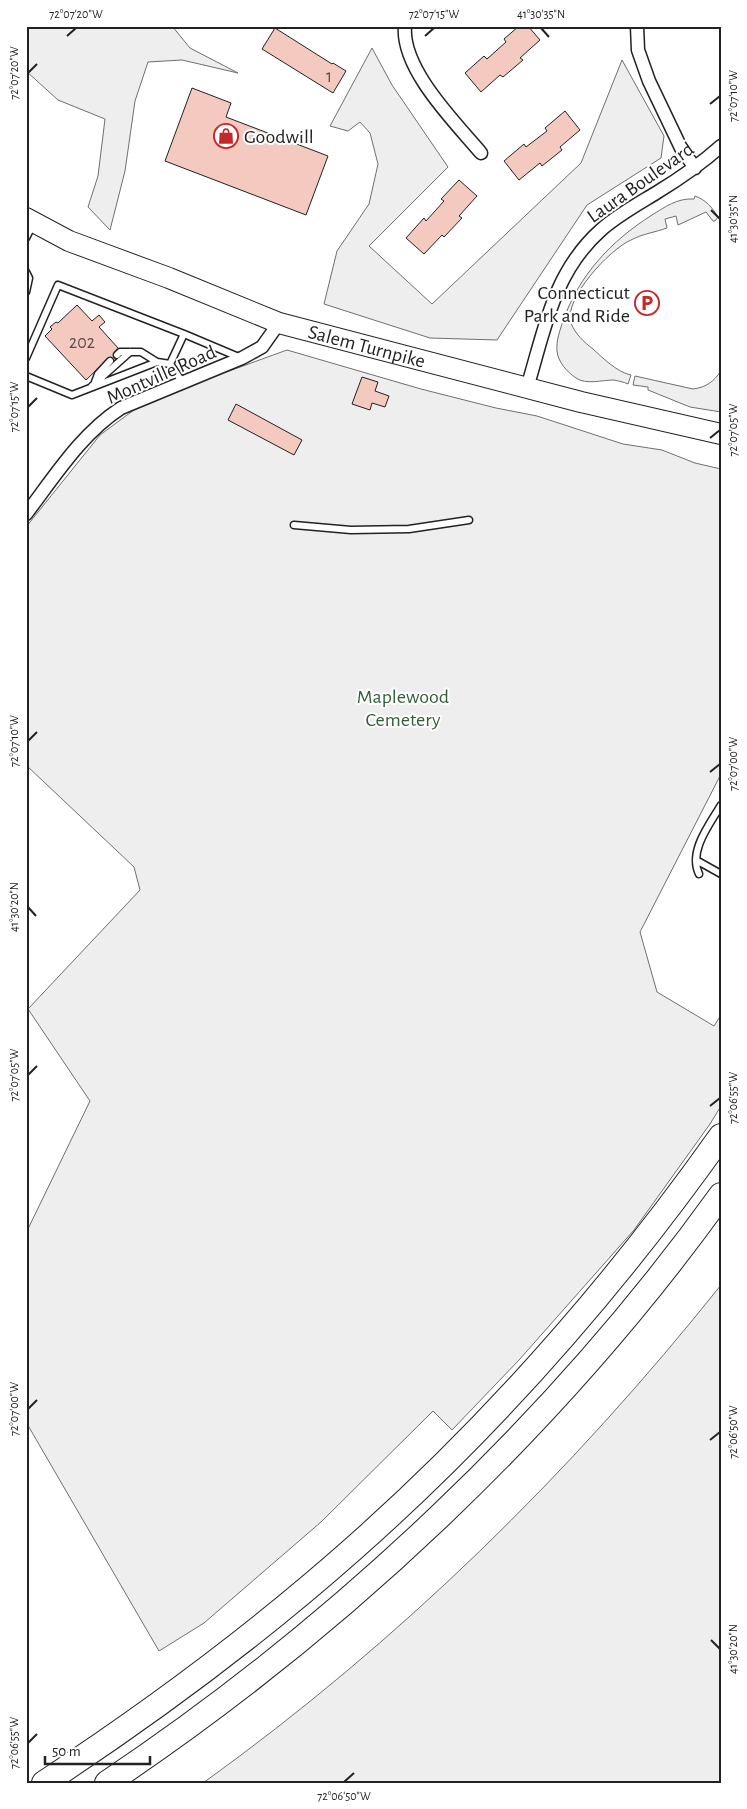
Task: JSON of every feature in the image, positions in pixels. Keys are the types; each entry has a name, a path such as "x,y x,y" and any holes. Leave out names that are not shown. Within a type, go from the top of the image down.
{"highway":[{"path":"44,1783 130,1725 223,1657 304,1592 386,1520 471,1436 550,1351 639,1245 721,1136"},
{"path":"106,1783 265,1668 396,1556 474,1481 573,1378 628,1314 721,1195"},
{"path":"684,1244 721,1214"}],"main road":[{"name":"Salem Turnpike","path":"29,226 169,278 279,323 597,406 721,434"}],"street":[{"path":"405,26 410,59 422,80 481,153"},
{"path":"637,26 638,50 649,81 681,148 694,168"},
{"name":"Laura Boulevard","path":"527,388 549,308 562,281 584,248 610,222 694,168 721,146"},
{"name":"Montville Road","path":"26,514 89,434 110,416 121,408 242,358 262,347 279,323"}],"lane":[{"path":"26,272 29,278 26,292"},
{"path":"26,358 58,285 242,358"},
{"path":"170,364 184,334"},
{"path":"117,355 120,352 141,352 157,362 170,364 184,383"},
{"path":"87,390 130,352"},
{"path":"95,384 98,374 110,361"},
{"path":"26,376 72,395 157,362"},
{"path":"294,525 351,530 409,529 469,520"},
{"path":"699,874 696,869 698,848 721,805"},
{"path":"696,860 721,874"}],"green space":[{"path":"26,26 172,26 190,48 238,73 182,60 148,62 135,101 125,171 110,230 88,207 98,176 105,119 58,100 26,71"},
{"path":"372,48 392,85 448,167 369,246 432,304 581,163 622,60 664,136 661,158 587,205 497,340 430,338 324,304 337,251 369,204 378,164 370,133 360,122 348,131 330,126"},
{"path":"695,196 711,207 718,217 715,221 706,212 678,225 676,216 665,219 667,228 635,238 612,253 590,276 574,301 570,313 571,323 575,331 583,341 611,365 631,375 628,384 614,380 589,382 576,378 561,363 557,351 557,343 570,304 587,274 610,248 637,225 672,204 682,200 694,199"},
{"name":"Maplewood Cemetery","path":"287,350 421,389 496,408 537,416 623,444 662,450 695,463 721,469 721,774 640,932 657,992 714,1026 721,1015 721,1106 634,1230 519,1360 452,1430 433,1411 321,1522 204,1623 159,1651 26,1422 26,1233 90,1101 28,1009 140,890 134,867 26,765 26,527 100,435 138,407"},
{"path":"721,371 721,412 690,407 648,390 648,387 633,385 635,376 693,389 709,383"},
{"path":"721,1285 721,1783 203,1783 346,1672 479,1552 543,1488 604,1422 664,1355"}],"building":[{"path":"519,26 528,26 540,40 520,58 523,60 503,77 500,75 481,92 465,73 484,56 487,59 506,42 504,39"},
{"path":"275,28 346,71 333,93 262,49"},
{"name":"Goodwill","path":"192,88 231,103 226,117 328,156 306,215 165,161"},
{"path":"565,111 580,130 560,147 562,150 542,166 540,163 519,180 504,161 524,144 526,147 547,131 545,128"},
{"path":"459,180 477,196 459,216 462,218 424,254 406,238 424,218 426,221 444,201 441,199"},
{"path":"77,305 92,321 99,315 105,322 99,327 119,349 115,352 121,359 114,365 108,359 86,380 45,336 52,329 50,327 56,322 58,323"},
{"path":"362,377 378,382 375,391 389,396 385,407 372,403 370,410 352,404"},
{"path":"236,404 302,440 294,455 228,420"}],"place":[{"name":"Goodwill","path":"226,136"},
{"name":"Connecticut Park and Ride","path":"647,303"}]}
